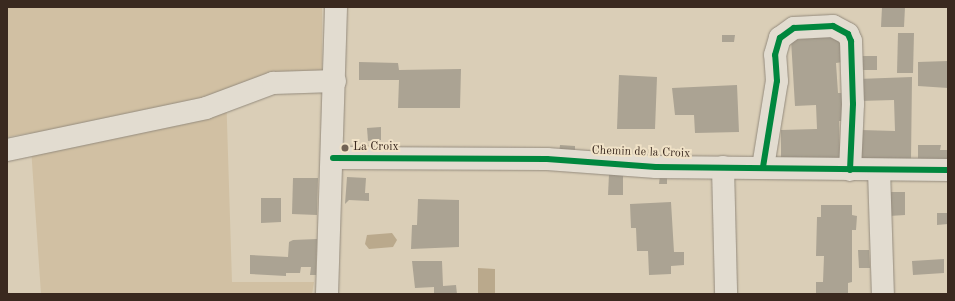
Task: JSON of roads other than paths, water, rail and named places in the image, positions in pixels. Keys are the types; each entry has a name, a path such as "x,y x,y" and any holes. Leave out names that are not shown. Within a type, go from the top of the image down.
{"street":[{"path":"327,294 334,158 336,7"},
{"path":"763,167 777,81 776,50 780,38 794,28 833,26 848,34 850,41 853,104 850,170"},
{"path":"7,150 206,108 273,83 335,80"},
{"name":"Chemin de la Croix","path":"334,158 546,159 656,167 723,166 850,170 948,170"},
{"path":"723,166 726,294"},
{"path":"879,170 883,294"}],"place":[{"name":"La Croix","path":"345,148"}]}
